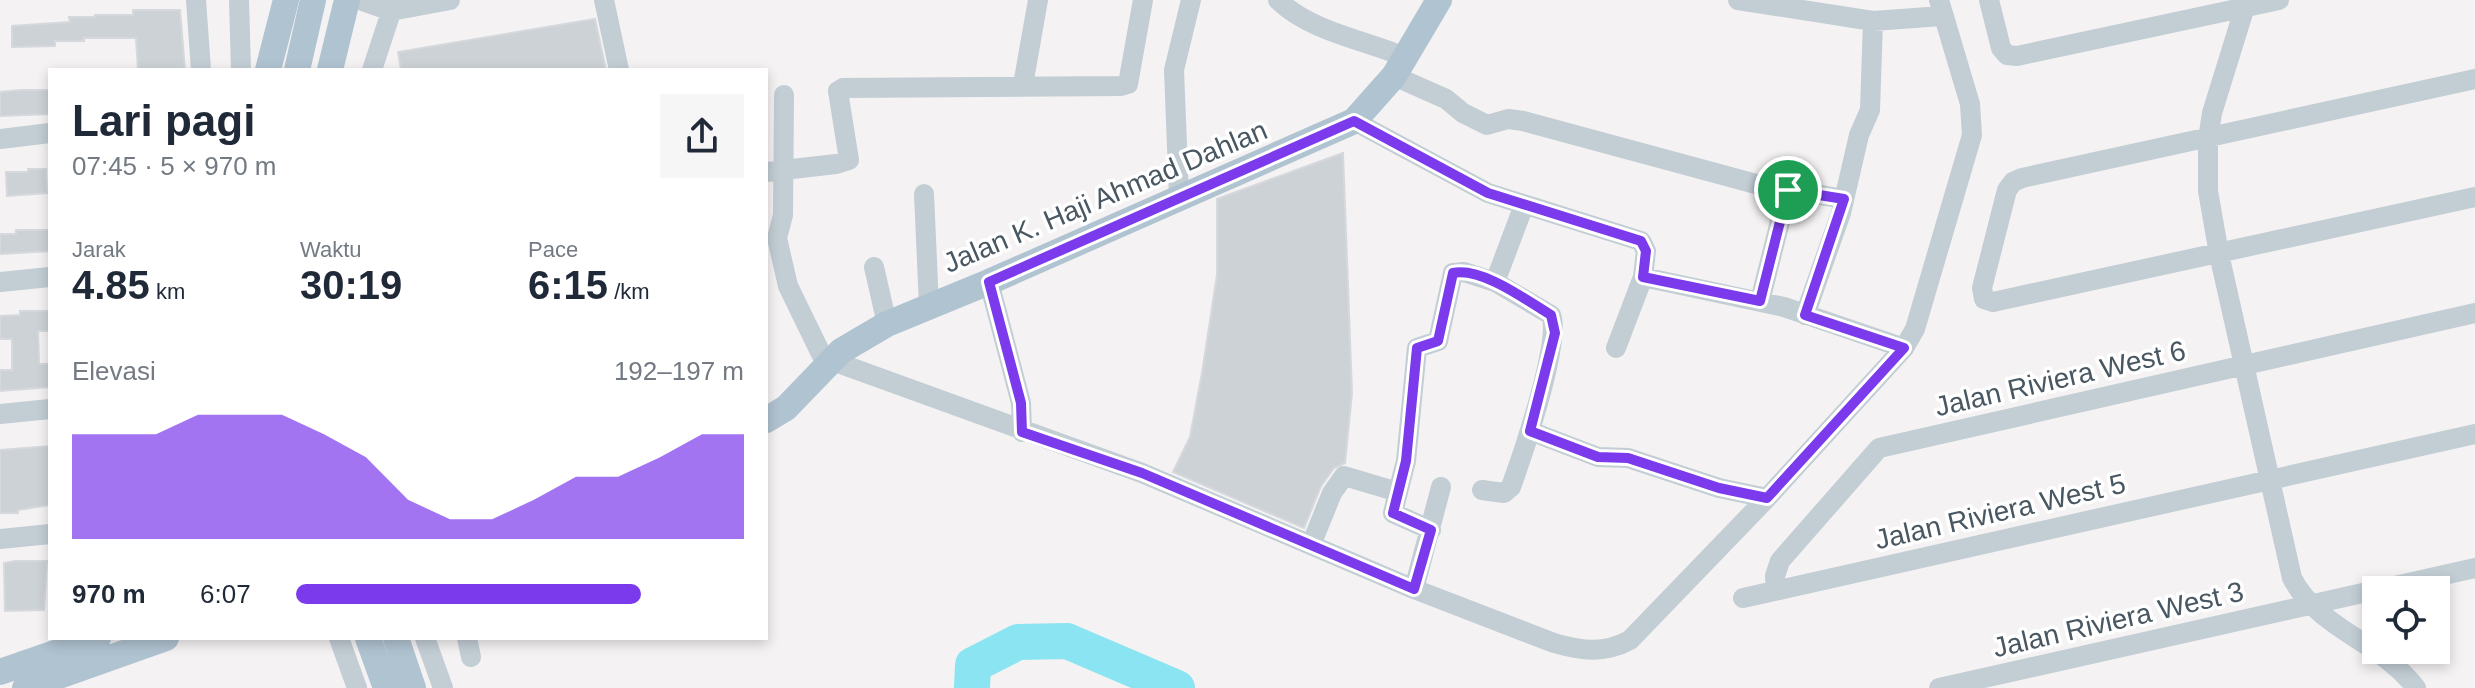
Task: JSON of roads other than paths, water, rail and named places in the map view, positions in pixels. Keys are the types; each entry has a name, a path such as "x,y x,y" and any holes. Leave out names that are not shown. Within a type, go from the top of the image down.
{"main road":[{"path":"268,68 284,0"},
{"path":"297,68 313,0"},
{"path":"330,68 347,0"},
{"name":"Jalan K. Haji Ahmad Dahlan","path":"776,414 823,367 855,341 887,324 1354,121 1401,67 1439,0"},
{"path":"0,672 92,640"},
{"path":"25,688 160,640"},
{"path":"369,640 386,688"},
{"path":"397,640 413,688"}],"street":[{"path":"196,0 201,68"},
{"path":"239,0 241,68"},
{"path":"283,68 284,0"},
{"path":"360,0 393,6 450,0"},
{"path":"604,0 619,68"},
{"path":"1023,85 1038,0"},
{"path":"774,170 849,160 838,91 843,88 1128,84 1143,0"},
{"path":"1179,197 1174,70 1176,51 1191,0"},
{"path":"1278,0 1310,21 1401,67 1463,113 1487,125 1508,119 1523,121 1788,190 1844,199"},
{"path":"784,95 774,170 783,215 777,238 788,286 823,367 1142,473 1414,589 1554,643 1575,649 1614,648 1630,640 1767,498 1904,348 1915,329 1972,135 1970,104 1940,8 1873,21 1738,0"},
{"path":"1989,0 2001,48 2007,55 2017,56 2246,4 2279,0"},
{"path":"2246,4 2212,113 2208,139 2208,191 2219,254 2292,578 2310,605 2379,652 2416,688"},
{"path":"373,68 393,6"},
{"path":"1805,315 1844,199 1859,135 1870,110 1873,21"},
{"path":"2475,79 2013,182 2007,190 1982,288 1984,299 1993,302 2475,197"},
{"path":"1354,121 1488,193 1641,241 1646,251 1643,277 1616,348"},
{"path":"0,139 48,133"},
{"path":"1760,301 1788,190"},
{"path":"924,194 929,306"},
{"path":"1495,282 1524,205"},
{"path":"874,267 887,324"},
{"path":"1431,530 1393,513 1406,461 1417,348 1438,341 1453,273 1464,272 1495,282 1551,315 1555,323 1530,431 1508,491 1482,490"},
{"path":"0,282 48,277"},
{"path":"1643,277 1760,301 1904,348"},
{"path":"989,282 1021,403 1022,432"},
{"name":"Jalan Riviera West 6","path":"1776,590 1775,576 1780,561 1871,455 1887,445 2475,313"},
{"path":"0,414 48,409"},
{"path":"1530,431 1598,457 1628,458 1719,488 1767,498"},
{"name":"Jalan Riviera West 5","path":"1743,598 2475,434"},
{"path":"1311,545 1332,493 1344,476 1398,492"},
{"path":"1414,589 1441,487"},
{"path":"0,539 48,534"},
{"name":"Jalan Riviera West 3","path":"2439,576 2475,568"},
{"name":"Jalan Riviera West 3","path":"1939,688 2362,593"},
{"path":"340,640 357,688"},
{"path":"426,640 443,688"}],"waterway":[{"path":"972,688 973,665 1018,642 1067,641 1177,688"}]}
